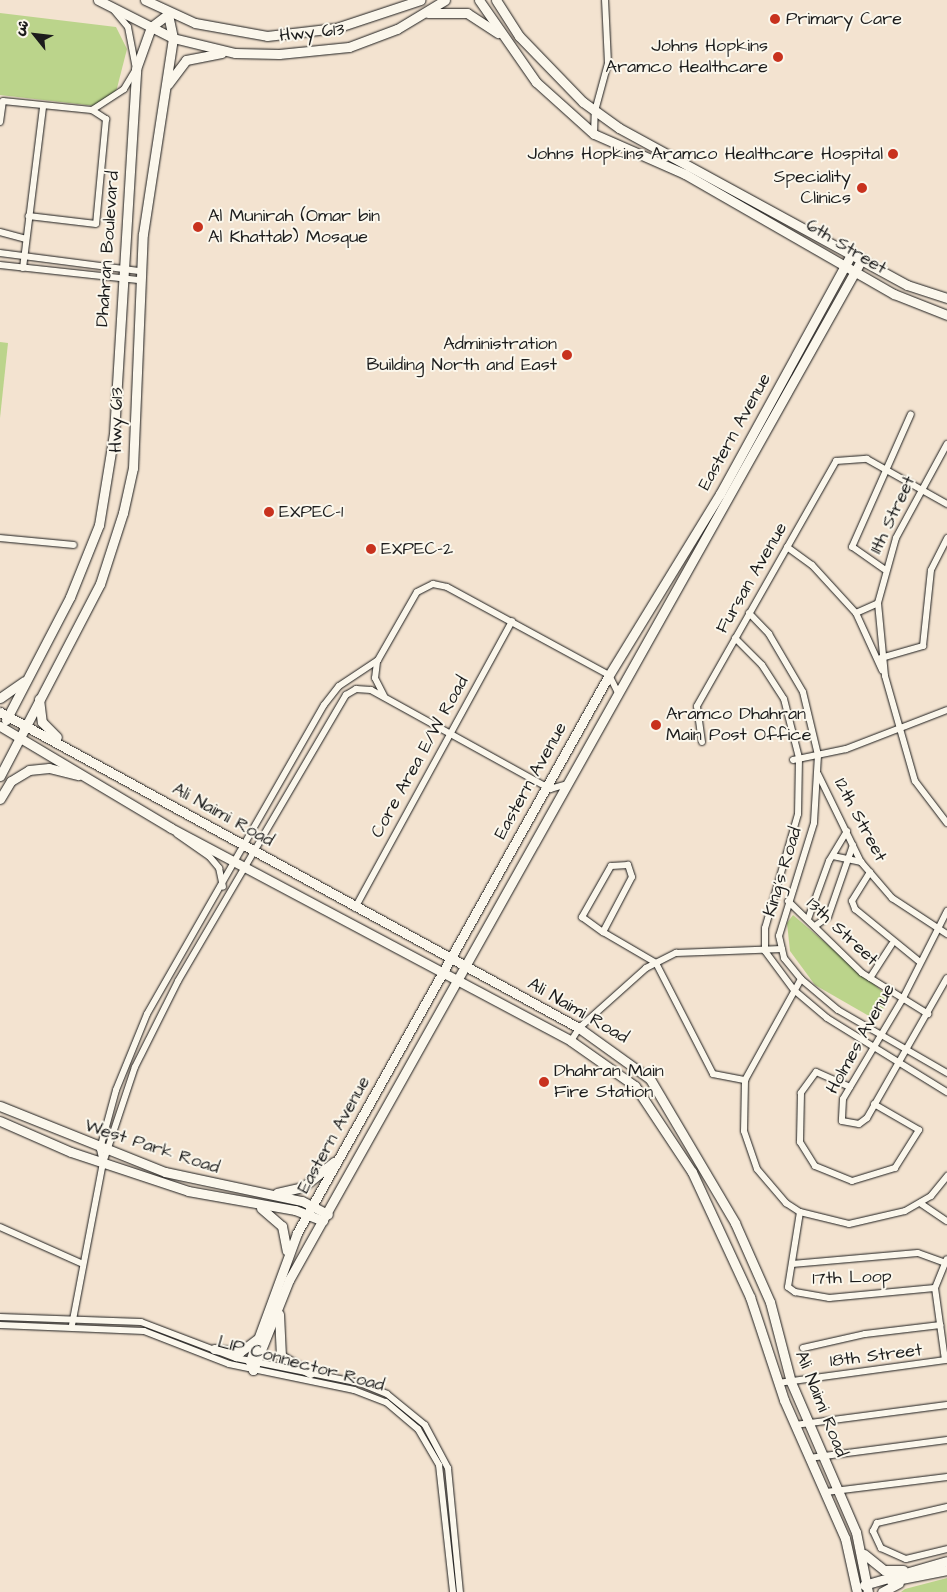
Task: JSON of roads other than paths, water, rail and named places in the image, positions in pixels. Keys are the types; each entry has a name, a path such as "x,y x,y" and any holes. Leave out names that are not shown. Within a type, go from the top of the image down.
{"main road":[{"path":"98,0 173,38"},
{"path":"145,0 168,14 219,29 267,36 336,28 420,0"},
{"name":"Hwy 613","path":"173,38 235,53 349,47 425,13 445,0"},
{"name":"6th Street","path":"479,0 536,82 594,134 685,174 894,294 947,315"},
{"name":"6th Street","path":"496,0 520,36 594,111 907,285 947,298"},
{"path":"425,13 449,11 476,16 510,43"},
{"path":"151,28 168,14"},
{"name":"Hwy 613","path":"0,776 39,696 100,584 123,513 133,468 139,275 173,38 168,14"},
{"name":"Dhahran Boulevard","path":"1,729 4,714 32,671 99,525 114,433 121,279 136,69 151,28"},
{"path":"166,88 186,60 207,53 235,53"},
{"name":"Eastern Avenue","path":"254,1365 259,1335 287,1256 308,1214 609,675 720,494 852,253"},
{"name":"Eastern Avenue","path":"254,1365 280,1302 564,784 617,691 701,552 862,259"},
{"path":"0,698 32,671"},
{"path":"39,696 42,722 72,750"},
{"name":"Ali Naimi Road","path":"4,714 355,908 579,1028 650,1079 735,1223 770,1302 791,1382 806,1420 838,1488 862,1553 868,1588"},
{"name":"Ali Naimi Road","path":"1,729 19,736 103,784 171,828 571,1041 635,1086 692,1172 750,1297 778,1383 794,1424 845,1538 857,1590"},
{"path":"0,799 11,782 38,768 62,769 103,784"},
{"name":"West Park Road","path":"0,1106 104,1150 193,1181 313,1205 326,1217"},
{"name":"West Park Road","path":"0,1121 103,1163 188,1191 326,1217"},
{"path":"256,1193 282,1193 303,1187 346,1148"},
{"path":"252,1203 269,1211 282,1226 287,1256"},
{"name":"Eastern Avenue","path":"280,1302 281,1356 310,1373"},
{"path":"214,1349 246,1350 259,1335"},
{"path":"862,1553 884,1570 910,1570"},
{"path":"868,1588 910,1570 947,1561"},
{"path":"857,1590 947,1570"},
{"path":"882,1592 906,1579"}],"street":[{"path":"594,134 594,111 608,63 605,0"},
{"path":"92,110 124,89 136,69 128,27 111,7"},
{"path":"0,122 3,101 43,107 92,110 106,119 96,224 28,216"},
{"path":"23,268 43,107"},
{"path":"0,232 26,238"},
{"path":"0,254 122,269 139,275"},
{"path":"0,265 121,279 139,275"},
{"path":"884,569 852,546 911,414"},
{"name":"11th Street","path":"880,658 878,603 884,569 921,489 947,444"},
{"name":"Fursan Avenue","path":"702,742 697,706 836,461 867,458 885,469"},
{"path":"885,469 947,504"},
{"path":"0,538 74,545"},
{"path":"880,658 923,646 931,570 947,538"},
{"name":"11th Street","path":"787,547 812,565 856,613 880,658 915,781 947,823"},
{"path":"388,700 375,678 378,660 412,599 428,585 447,587 609,675 617,691"},
{"path":"856,613 878,603"},
{"name":"King's Road","path":"749,613 770,634 803,692 818,755 814,823 788,901 779,936 782,949"},
{"name":"Core Area E/W Road","path":"355,908 512,621"},
{"name":"King's Road","path":"736,638 762,665 784,699 796,759 798,814 764,928 765,951"},
{"path":"72,1325 81,1262 103,1163 104,1150 132,1046 331,695 378,660"},
{"path":"104,1150 148,1037 346,695 363,688 546,787 555,790 564,784"},
{"path":"796,759 818,755 900,729 947,710"},
{"name":"12th Street","path":"817,773 861,862 892,898 947,934"},
{"path":"171,828 209,856 219,868 222,888"},
{"path":"808,919 832,856 847,831"},
{"path":"815,926 828,917 853,845"},
{"path":"832,856 848,861 861,862"},
{"path":"603,932 632,877 628,865 611,866 582,917 603,932 656,963 713,1074 744,1080"},
{"path":"870,872 852,901 855,909 892,944 920,962"},
{"name":"13th Street","path":"788,901 815,926 832,948 870,978 902,1000 928,1014"},
{"name":"Holmes Avenue","path":"947,911 902,1000 850,1087 839,1112 842,1121 859,1124 874,1104 928,1014 947,978"},
{"path":"870,978 892,944"},
{"path":"571,1041 579,1028 656,963 676,953 711,949 765,951 782,949 801,979 880,1036 947,1073"},
{"path":"765,951 794,990 873,1048 947,1092"},
{"path":"801,979 744,1080 744,1131 757,1169 786,1203 800,1212 849,1224 878,1221 920,1203 947,1176"},
{"path":"850,1087 816,1072 801,1093 800,1142 815,1166 852,1181 895,1168 919,1130 874,1104"},
{"path":"920,1203 947,1221"},
{"name":"17th Loop","path":"800,1212 788,1287 809,1297 935,1288"},
{"path":"0,1227 81,1262"},
{"path":"792,1264 918,1253 946,1261 935,1288 946,1360"},
{"name":"LIP Connector Road","path":"0,1317 73,1317 141,1322 254,1365 310,1373 387,1394 415,1414 434,1437 452,1486 460,1592"},
{"name":"LIP Connector Road","path":"0,1324 72,1325 144,1331 254,1365 371,1395 396,1409 418,1429 432,1450 442,1479 453,1592"},
{"path":"803,1348 865,1334 940,1325"},
{"name":"18th Street","path":"778,1383 946,1360"},
{"path":"794,1424 806,1420 947,1405"},
{"path":"809,1458 822,1454 947,1440"},
{"path":"826,1492 838,1488 947,1477"},
{"path":"947,1506 877,1523 872,1531 881,1548 906,1559 947,1549"}],"place":[{"name":"Primary Care","path":"775,19"},
{"name":"Johns Hopkins Aramco Healthcare","path":"778,57"},
{"name":"Johns Hopkins Aramco Healthcare Hospital","path":"893,154"},
{"name":"Speciality Clinics","path":"862,188"},
{"name":"Al Munirah (Omar bin Al Khattab) Mosque","path":"198,227"},
{"name":"Administration Building North and East","path":"567,355"},
{"name":"EXPEC-1","path":"269,512"},
{"name":"EXPEC-2","path":"371,549"},
{"name":"Aramco Dhahran Main Post Office","path":"656,725"},
{"name":"Dhahran Main Fire Station","path":"544,1082"}]}
